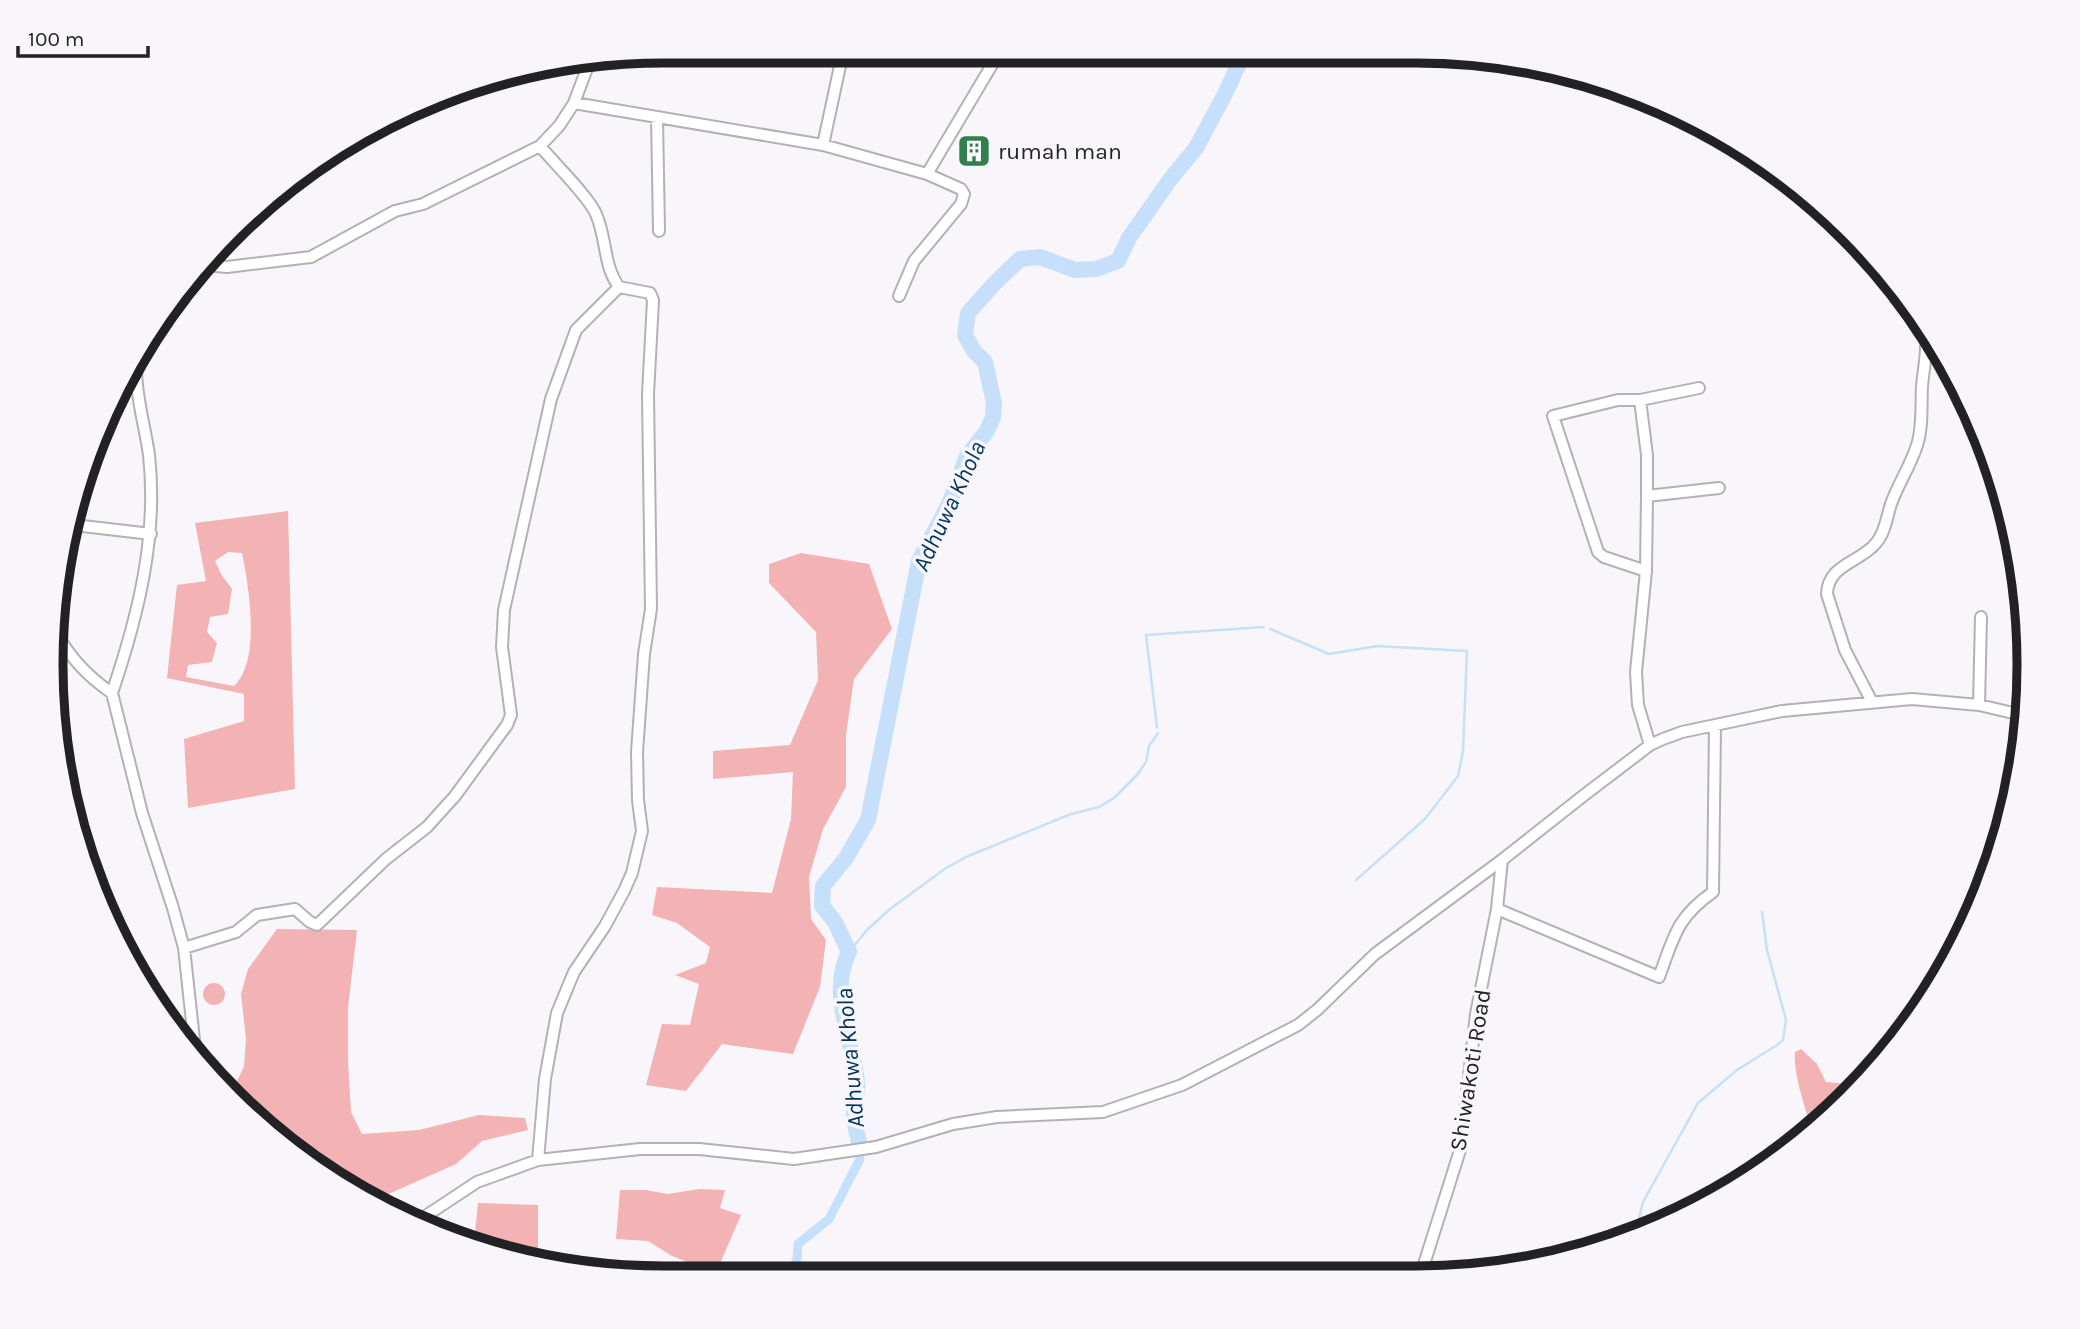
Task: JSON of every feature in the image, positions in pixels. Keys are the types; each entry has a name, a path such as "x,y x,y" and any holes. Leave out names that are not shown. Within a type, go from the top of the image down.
{"street":[{"path":"823,145 841,63"},
{"path":"927,174 993,63"},
{"path":"214,266 227,267 311,257 395,211 424,204 540,146 559,126 574,103 587,68"},
{"path":"574,103 823,145 927,174 961,189 964,194 961,204 914,261 899,296"},
{"path":"657,118 659,231"},
{"path":"538,1160 545,1079 557,1013 574,972 605,926 628,882 642,831 637,752 644,654 651,609 648,394 653,300 650,293 619,287 608,269 603,233 595,211 540,146"},
{"path":"184,948 236,932 257,915 272,911 295,909 317,925 386,859 427,827 455,796 498,738 510,715 502,648 504,610 551,400 576,330 619,287"},
{"path":"1872,702 1844,650 1829,602 1827,586 1830,578 1841,568 1875,545 1881,534 1917,447 1927,349"},
{"path":"136,378 149,455 151,534 146,572 112,693 142,813 184,948 194,1039"},
{"path":"1646,571 1604,557 1598,552 1553,416 1618,400 1640,400 1699,388"},
{"path":"1640,400 1647,455 1646,571 1636,673 1638,705 1650,745"},
{"path":"1647,496 1719,488"},
{"path":"79,526 151,534"},
{"path":"1979,705 1981,617"},
{"path":"64,644 75,662 92,680 112,693"},
{"path":"425,1216 477,1182 538,1160 639,1149 699,1149 794,1159 876,1147 953,1124 997,1117 1103,1112 1182,1085 1298,1025 1375,954 1650,745 1682,732 1782,711 1872,702 1912,699 1979,705 2015,713"},
{"path":"1497,909 1659,977 1679,926 1693,906 1713,892 1715,725"},
{"name":"Shiwakoti Road","path":"1424,1266 1461,1147 1476,1014 1497,909 1502,860"}],"shaded area":[{"path":"288,511 295,789 188,808 184,739 244,721 244,694 167,678 177,585 206,581 195,523","holes":["228,552 242,553 251,623 248,659 242,675 234,686 186,677 188,665 212,662 217,643 207,632 210,617 228,614 232,589 215,561"]},
{"path":"801,553 869,564 892,629 854,679 846,735 846,787 823,829 809,877 811,919 826,940 820,987 793,1054 722,1044 686,1091 646,1085 662,1024 690,1025 699,984 675,975 706,963 710,947 677,923 652,915 657,887 772,893 791,819 793,772 713,779 713,751 790,745 818,680 816,632 769,583 769,564"},
{"path":"277,929 357,930 348,1008 348,1061 351,1112 362,1134 419,1130 479,1115 525,1118 528,1130 482,1141 456,1164 384,1196 364,1185 298,1142 235,1086 244,1066 246,1039 241,994 248,969"},
{"path":"210,983 218,983 225,990 225,998 218,1005 210,1005 203,998 203,990"},
{"path":"1801,1049 1817,1064 1826,1082 1847,1084 1809,1119 1800,1090 1795,1052"},
{"path":"700,1189 725,1190 720,1208 741,1215 719,1266 698,1266 672,1256 648,1241 616,1239 620,1190 646,1190 667,1194"},
{"path":"478,1203 538,1205 538,1252 475,1235"}],"waterway":[{"name":"Adhuwa Khola","path":"859,1142 854,1115 857,1090 855,1066 841,1000 843,968 849,952 835,922 822,906 823,886 846,858 868,820 919,561 949,504 967,456 987,431 993,417 994,403 985,362 974,351 965,335 968,313 1020,259 1040,257 1075,270 1096,269 1118,261 1129,238 1196,148 1239,63"},
{"path":"1157,727 1146,635 1264,627"},
{"path":"1270,629 1329,654 1377,646 1467,651 1463,751 1458,776 1425,819 1356,880"},
{"path":"849,952 867,930 890,909 946,868 966,857 1071,814 1099,807 1114,798 1146,762 1149,746 1158,733"},
{"path":"1638,1223 1643,1202 1698,1103 1737,1070 1783,1040 1786,1020 1767,950 1762,912"},
{"path":"794,1266 798,1244 829,1219 860,1159"}],"place":[{"name":"rumah man","path":"974,151"}]}
